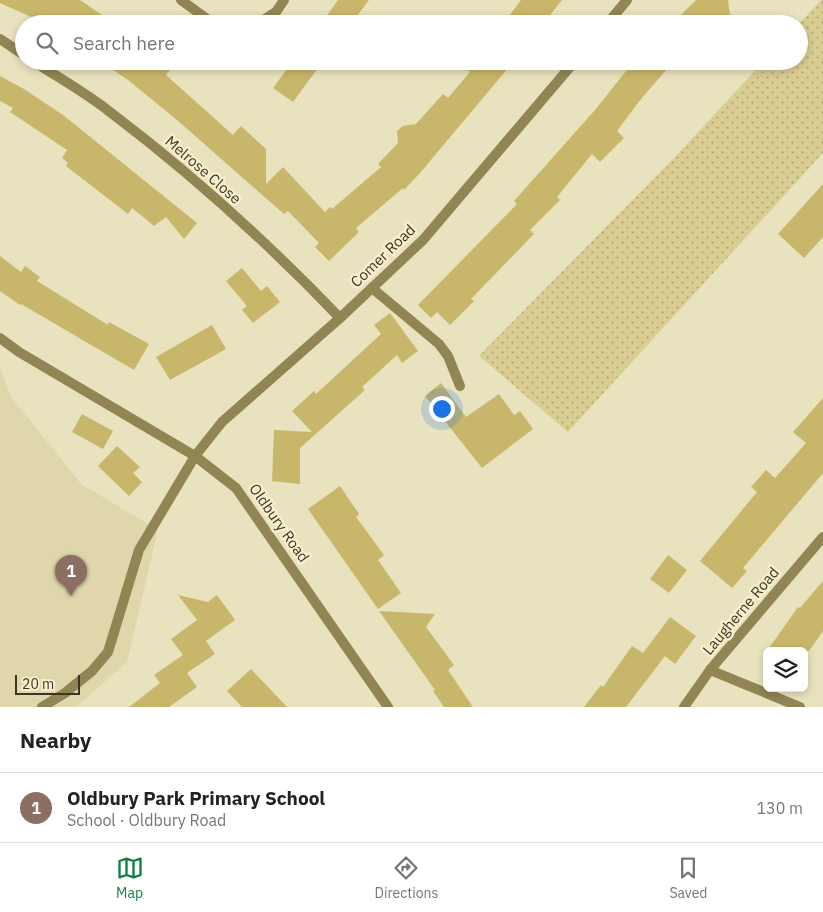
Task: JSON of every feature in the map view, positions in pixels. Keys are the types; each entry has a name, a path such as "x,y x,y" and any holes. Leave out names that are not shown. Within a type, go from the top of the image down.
{"street":[{"path":"181,0 201,15"},
{"path":"271,15 276,12 284,0"},
{"path":"614,15 627,0"},
{"path":"0,39 15,49"},
{"name":"Melrose Close","path":"47,70 109,111 188,175 298,274 340,318"},
{"name":"Comer Road","path":"42,707 65,693 92,671 108,652 139,550 195,456 222,422 340,318 422,240 567,70"},
{"path":"372,288 439,344 448,356 460,386"},
{"name":"Oldbury Road","path":"0,338 19,352 195,456 236,488 388,707"},
{"name":"Laugherne Road","path":"684,707 710,670 823,537"},
{"path":"710,670 800,707"}],"shaded area":[{"path":"823,0 823,153 568,432 479,356 674,158 756,70 808,70 807,15"},
{"path":"0,367 11,397 81,484 158,530 127,662 76,707 0,707"}],"building":[{"path":"0,0 80,0 102,15 27,15 0,3"},
{"path":"338,0 369,0 358,15 327,15"},
{"path":"521,0 562,0 550,15 510,15"},
{"path":"696,0 728,0 730,15 681,15"},
{"path":"113,70 170,70 166,75 233,135 241,126 266,149 266,184 283,167 325,212 330,207 332,209 381,167 378,164 398,143 397,131 403,126 416,124 443,94 448,98 470,72 468,70 506,70 420,173 404,190 403,188 356,228 359,232 329,261 315,247 319,243 288,211 284,214 177,120"},
{"path":"286,70 316,70 293,102 273,88"},
{"path":"627,70 666,70 617,131 624,138 600,162 592,154 557,197 560,200 530,230 534,234 471,299 474,301 450,325 437,312 431,318 418,305 517,204 514,201 595,110"},
{"path":"0,76 24,89 63,115 197,223 184,239 166,217 154,226 132,208 128,214 66,166 68,163 62,158 67,150 10,112 13,108 0,101"},
{"path":"823,184 823,237 804,258 778,234"},
{"path":"0,256 21,272 25,266 40,277 37,281 108,325 109,322 149,344 134,370 20,305 0,291"},
{"path":"242,268 261,291 267,286 280,302 253,323 242,310 247,306 226,281"},
{"path":"390,313 418,351 402,363 397,355 362,387 365,390 300,448 300,484 272,481 274,430 312,432 292,411 314,391 316,394 381,334 374,325"},
{"path":"212,325 226,349 170,380 156,357"},
{"path":"441,383 466,417 499,394 514,415 520,411 533,429 482,468 425,396"},
{"path":"823,398 823,473 743,568 747,571 732,588 700,561 757,492 751,487 766,470 775,478 806,443 793,432"},
{"path":"82,414 113,431 103,449 72,432"},
{"path":"117,446 140,467 133,473 142,482 129,496 98,466"},
{"path":"340,486 359,514 356,517 384,555 378,560 401,593 378,609 308,509"},
{"path":"668,555 687,570 669,593 650,579"},
{"path":"823,581 823,631 809,651 808,647 770,647 798,607 800,608"},
{"path":"178,595 208,602 217,595 235,620 206,641 215,654 187,673 197,687 169,707 129,707 160,683 154,675 183,655 171,639 197,620"},
{"path":"379,611 435,614 426,627 454,665 448,670 473,707 444,707 433,691 435,690"},
{"path":"670,617 696,636 675,664 665,656 626,707 584,707 601,685 603,687 632,646 643,653"},
{"path":"251,669 287,707 242,707 227,691"}],"place":[{"name":"Oldbury Park Primary School","path":"71,596"}]}
